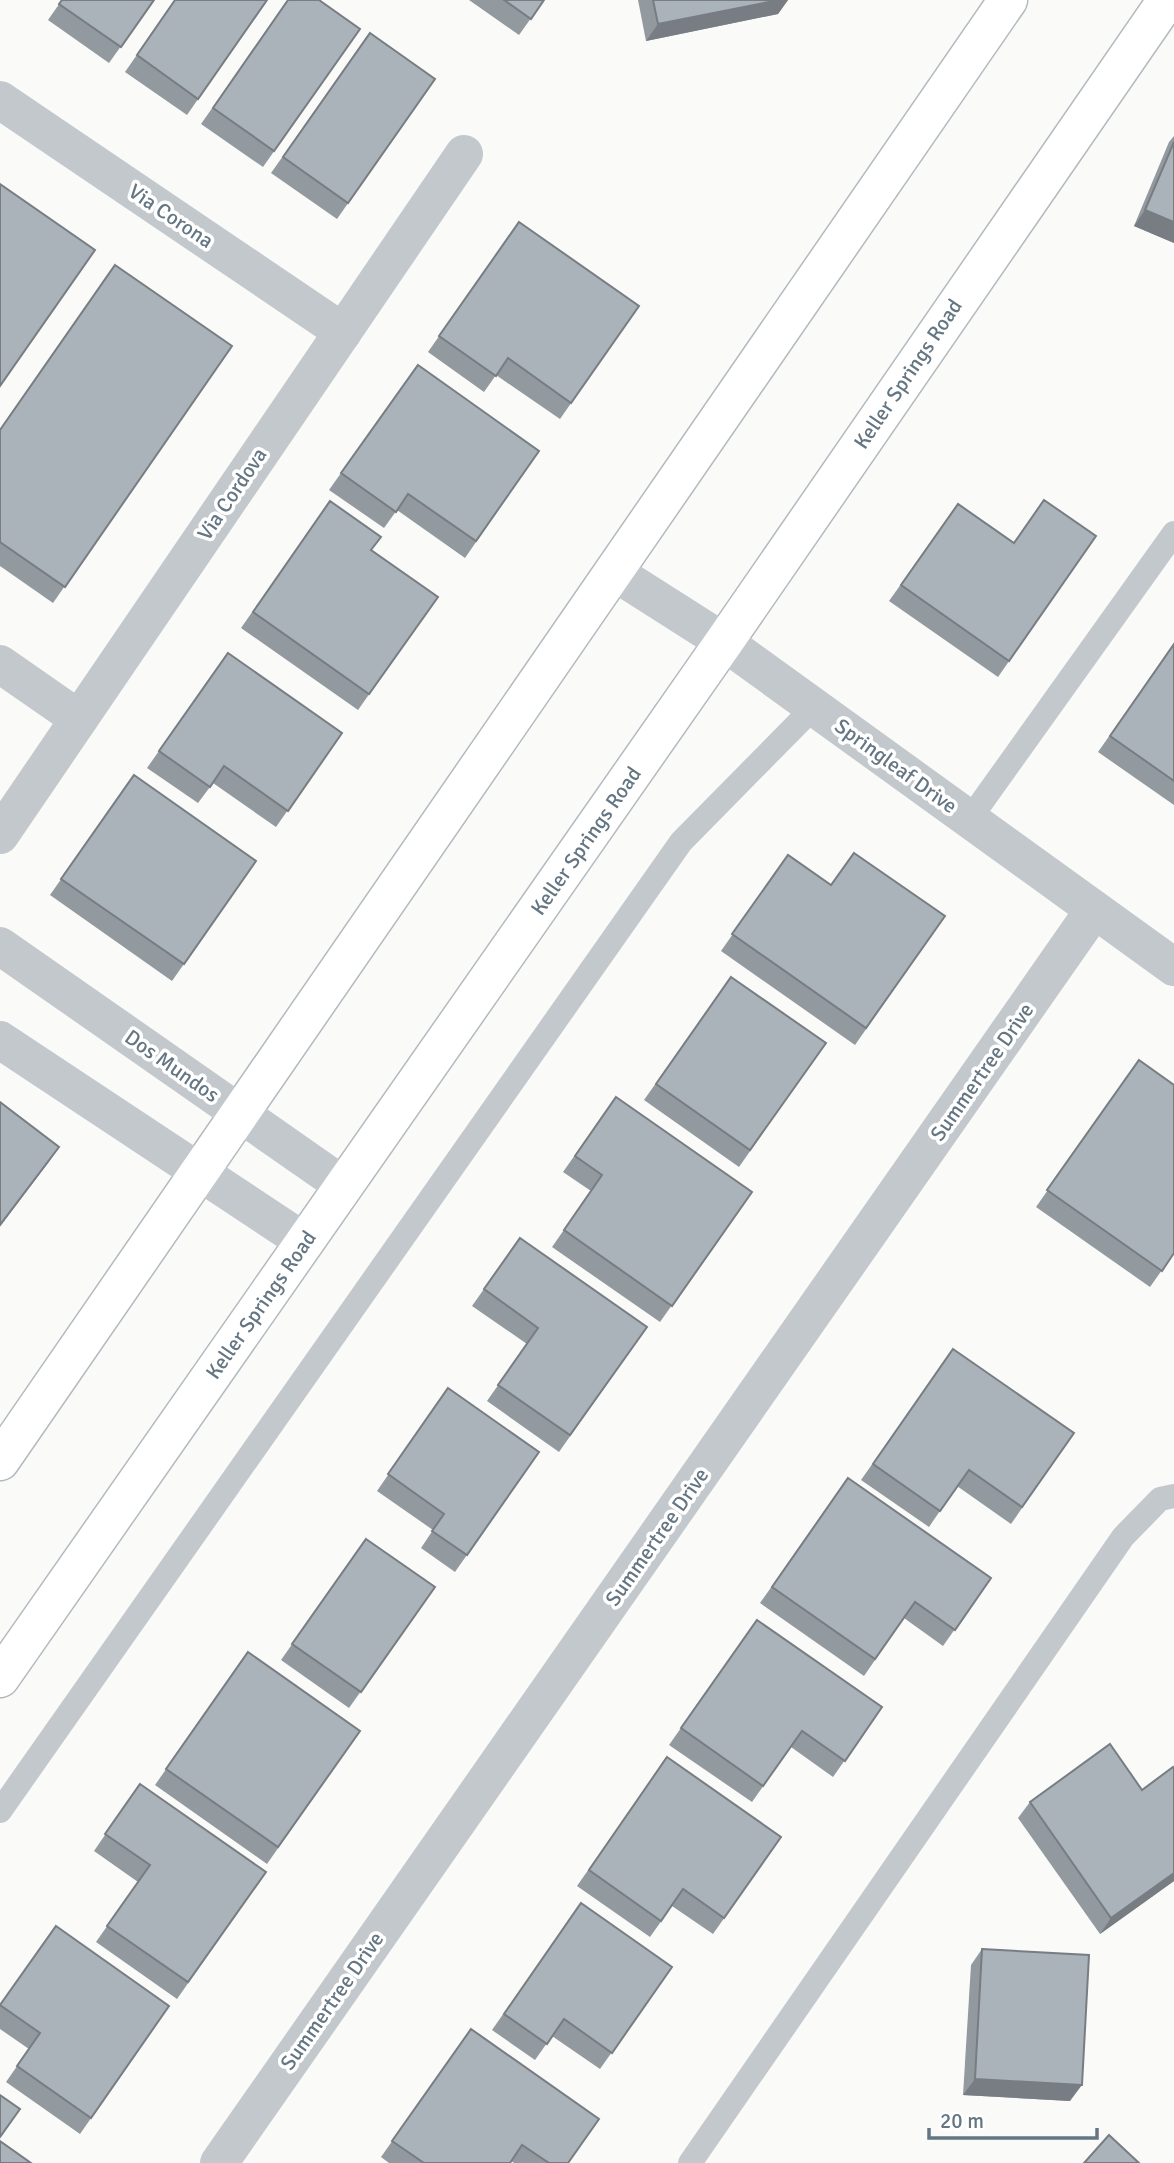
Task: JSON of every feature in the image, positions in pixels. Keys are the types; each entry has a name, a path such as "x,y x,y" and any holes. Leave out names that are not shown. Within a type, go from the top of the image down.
{"main road":[{"path":"0,1461 1008,0"},
{"name":"Keller Springs Road","path":"0,1678 724,642 1167,0"}],"street":[{"name":"Via Corona","path":"0,100 343,332"},
{"name":"Via Cordova","path":"0,835 464,154"},
{"name":"Springleaf Drive","path":"614,572 724,642 1174,967"},
{"path":"0,664 79,719"},
{"name":"Summertree Drive","path":"219,2163 1094,911"},
{"name":"Dos Mundos","path":"0,946 344,1186"},
{"path":"0,1040 305,1242"}],"lane":[{"path":"969,820 1174,533"},
{"path":"0,1811 681,842 814,706"},
{"path":"690,2163 1123,1537 1160,1499 1174,1496"}],"building":[{"path":"62,0 154,0 121,47 59,4"},
{"path":"175,0 267,0 198,99 137,55"},
{"path":"288,0 319,0 360,29 274,151 213,108"},
{"path":"504,0 544,0 531,19"},
{"path":"653,0 779,0 658,24"},
{"path":"370,33 435,79 348,203 283,157"},
{"path":"1174,142 1174,222 1145,210"},
{"path":"0,184 95,250 0,386"},
{"path":"519,222 639,306 571,403 508,358 496,376 439,336"},
{"path":"115,265 232,346 65,587 0,542 0,430"},
{"path":"418,365 539,451 476,541 408,494 396,512 341,473"},
{"path":"1044,500 1096,536 1009,661 901,585 958,504 1014,543"},
{"path":"330,501 381,537 371,550 438,597 369,694 253,612"},
{"path":"1174,644 1174,781 1110,736"},
{"path":"228,653 342,733 288,811 224,766 210,787 159,751"},
{"path":"134,775 256,861 184,964 61,879"},
{"path":"854,853 945,916 866,1028 732,934 788,855 831,885"},
{"path":"731,977 826,1043 750,1150 656,1084"},
{"path":"1139,1060 1174,1085 1174,1253 1162,1271 1047,1190"},
{"path":"616,1097 752,1192 672,1306 564,1230 602,1175 575,1156"},
{"path":"0,1102 59,1147 0,1225"},
{"path":"520,1238 647,1327 570,1435 498,1385 538,1328 484,1289"},
{"path":"953,1349 1074,1433 1022,1507 969,1470 940,1511 873,1464"},
{"path":"448,1388 539,1452 467,1555 432,1531 444,1514 388,1474"},
{"path":"848,1478 991,1578 955,1630 915,1602 875,1659 772,1587"},
{"path":"366,1539 435,1587 361,1692 292,1644"},
{"path":"757,1620 882,1707 845,1761 802,1731 763,1786 681,1728"},
{"path":"248,1652 360,1731 278,1847 166,1769"},
{"path":"1110,1744 1142,1790 1173,1767 1174,1769 1174,1873 1111,1918 1030,1802"},
{"path":"667,1757 781,1837 724,1918 683,1889 661,1921 589,1870"},
{"path":"140,1784 266,1872 188,1982 107,1926 150,1865 105,1834"},
{"path":"581,1903 672,1967 612,2053 564,2019 547,2044 504,2014"},
{"path":"56,1926 169,2006 91,2118 17,2066 40,2033 0,2005"},
{"path":"982,1949 1089,1955 1082,2085 975,2079"},
{"path":"471,2029 599,2119 568,2163 549,2163 522,2145 510,2163 424,2163 392,2141"},
{"path":"0,2095 20,2109 0,2137"},
{"path":"1109,2135 1139,2163 1084,2163"},
{"path":"0,2141 31,2163 0,2163"}]}
